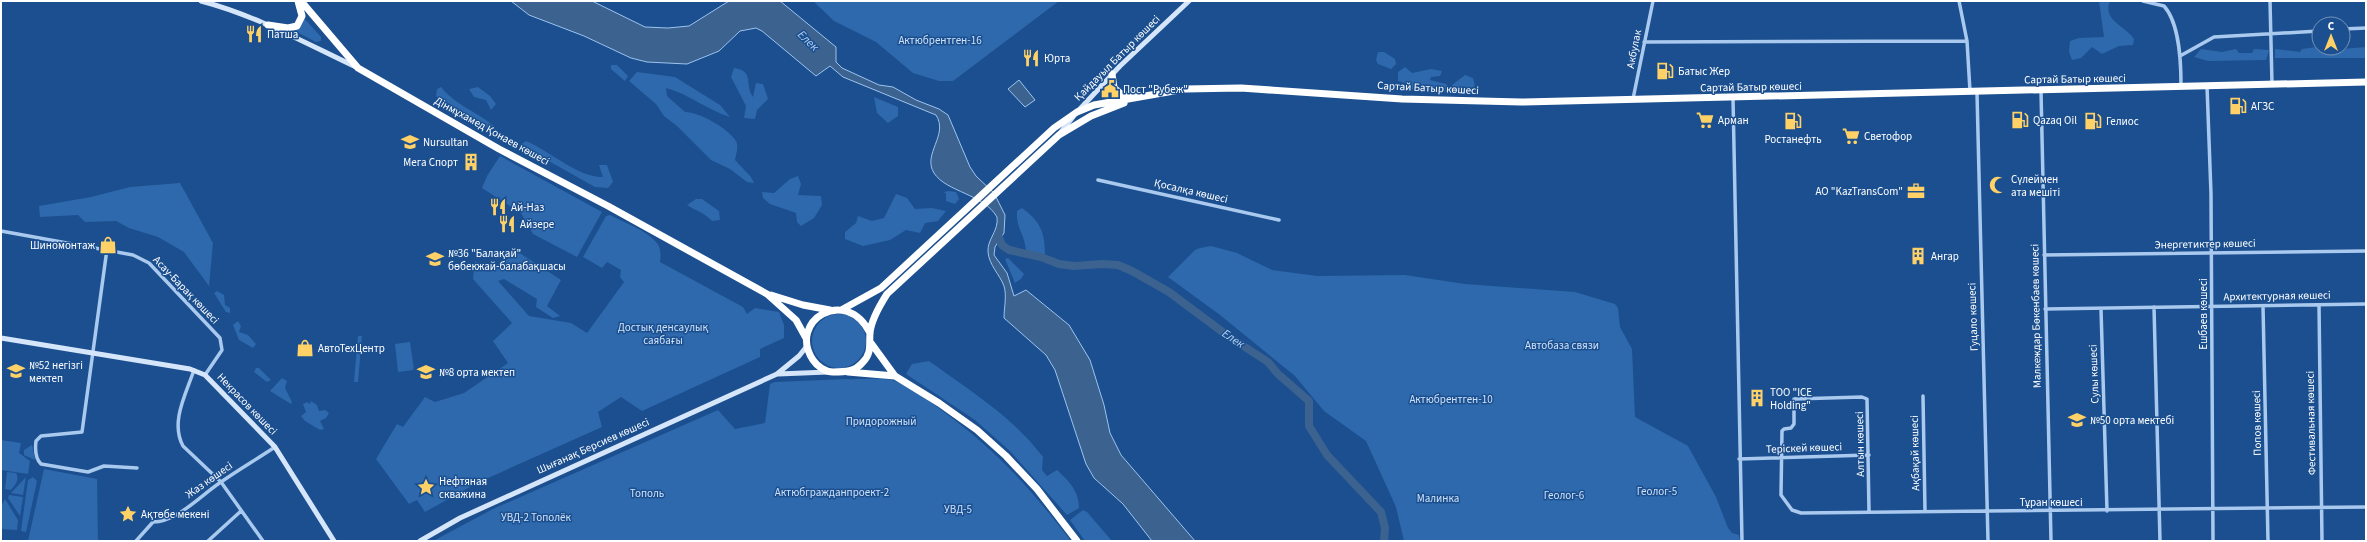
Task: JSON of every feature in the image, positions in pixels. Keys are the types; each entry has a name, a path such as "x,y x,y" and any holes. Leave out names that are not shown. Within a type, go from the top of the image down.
{"highway":[{"path":"268,25 288,28 297,26 302,16 298,1"},
{"path":"301,1 358,68"},
{"name":"Дінмұхамед Қонаев көшесі","path":"358,68 499,149 608,206 766,294"},
{"path":"1112,74 1112,84 1117,91 1138,97"},
{"name":"Сартай Батыр көшесі","path":"1138,97 1185,89 1241,88 1480,102 1734,98 2366,82"},
{"path":"1018,167 1054,128 1077,112 1094,105 1138,97"},
{"path":"870,333 879,305 887,294 924,254 1018,167 1058,135 1091,116 1138,97"},
{"path":"843,309 881,288 924,254"},
{"path":"766,294 804,305 831,310 843,309 855,313 865,322 870,333 871,343 864,361 848,372"},
{"path":"766,294 796,320 807,342 814,362 830,372 895,376"},
{"path":"807,342 814,320 831,310"},
{"path":"871,343 895,376 945,407 977,430 1006,456 1037,489 1077,541"}],"main road":[{"name":"Дінмұхамед Қонаев көшесі","path":"201,1 220,6 268,25 358,68"},
{"name":"Қайдауыл Батыр көшесі","path":"1058,135 1112,74 1189,1"},
{"name":"Некрасов көшесі","path":"1,338 194,370 205,375 275,447 334,541"},
{"path":"777,374 795,360 807,342"},
{"path":"777,374 830,372"},
{"name":"Шығанақ Берсиев көшесі","path":"420,541 460,518 777,374"}],"street":[{"name":"Акбулак","path":"1633,100 1653,1"},
{"name":"Гуцало көшесі","path":"1959,1 1967,41 1973,92 1988,541"},
{"path":"2143,1 2160,4 2167,10 2173,23 2180,56 2182,87"},
{"path":"2270,1 2272,84"},
{"path":"2351,29 2366,28"},
{"path":"2180,56 2214,37 2311,31"},
{"path":"1644,42 1967,41"},
{"name":"Ешбаев көшесі","path":"2207,86 2211,253 2213,541"},
{"name":"Малкеждар Бөкенбаев көшесі","path":"2041,91 2050,541"},
{"path":"1734,98 1739,459 1742,541"},
{"name":"Қосалқа көшесі","path":"1098,180 1279,220"},
{"name":"Асау-Барақ көшесі","path":"1,231 107,249 133,255 149,263 220,338 222,350 205,375"},
{"path":"107,249 82,432 37,438 36,452 38,460 41,464 88,472 104,466 137,468"},
{"name":"Энергетиктер көшесі","path":"2044,255 2366,251"},
{"name":"Архитектурная көшесі","path":"2045,309 2366,304"},
{"name":"Фестивальная көшесі","path":"2319,305 2322,541"},
{"name":"Попов көшесі","path":"2263,306 2268,541"},
{"path":"2154,308 2160,541"},
{"name":"Сулы көшесі","path":"2101,309 2107,511"},
{"path":"194,370 178,419 177,430 184,446 221,482 263,541"},
{"name":"Ақбақай көшесі","path":"1923,396 1925,511"},
{"name":"Алтын көшесі","path":"1781,458 1782,431 1784,428 1791,428 1794,424 1794,403 1796,398 1862,397 1867,399 1869,511"},
{"name":"Жаз көшесі","path":"136,541 153,522 161,522 176,514 221,482 275,447"},
{"name":"Теріскей көшесі","path":"1739,459 1869,455"},
{"name":"Тұран көшесі","path":"1781,458 1781,496 1792,510 1801,512 2050,512 2366,507"},
{"path":"208,541 241,511"}],"green space":[{"name":"Актюбрентген-16","path":"813,1 1059,1 953,81 939,81 913,73 876,42 834,21"},
{"path":"2099,1 2110,1 2108,8 2109,14 2116,23 2134,39 2133,45 2119,46 2102,54 2092,47 2081,58 2072,60 2069,52 2070,41 2079,38 2104,37"},
{"path":"304,18 321,37 321,41 316,42 293,30"},
{"path":"1156,19 1158,21 1128,49 1126,47"},
{"path":"2366,47 2366,58 2275,58 2275,49 2300,52 2302,49 2311,48 2311,56 2351,56 2351,48"},
{"path":"2201,49 2222,52 2236,49 2239,53 2252,53 2254,49 2269,50 2266,60 2208,61 2194,57"},
{"path":"1378,52 1384,52 1395,59 1396,64 1391,69 1378,64 1376,60"},
{"path":"611,65 617,65 628,76 625,81 611,69"},
{"path":"1405,67 1412,73 1431,69 1442,71 1440,76 1431,77 1430,80 1446,84 1449,87 1446,92 1417,91 1408,88 1405,83 1398,81 1398,72"},
{"path":"734,68 745,72 747,75 750,92 753,97 756,83 763,84 768,99 757,110 755,119 744,118 746,106 731,77"},
{"path":"637,72 675,77 720,105 730,117 666,88 667,96 685,112 698,115 713,122 732,136 736,141 737,146 735,160 751,177 754,183 747,182 730,169 711,160 677,126 664,116 656,104 629,81"},
{"path":"1465,75 1473,78 1475,85 1470,91 1453,88 1452,85"},
{"path":"441,87 453,99 495,127 491,130 454,113 436,96 437,89"},
{"path":"478,87 490,96 496,104 491,110 486,100 474,97 469,89"},
{"path":"874,97 898,107 898,116 888,123 877,113"},
{"path":"526,141 574,168 594,176 603,177 599,165 607,165 613,182 608,188 595,187 520,145"},
{"path":"500,156 602,212 577,257 533,234 521,213 482,188 487,176"},
{"path":"798,176 801,184 798,195 821,196 822,205 814,218 801,226 797,222 796,213 770,204 763,198 762,192 774,193 790,179"},
{"path":"180,183 213,243 209,286 184,252 158,237 129,228 116,221 85,222 78,215 40,217 39,206 91,197 130,187"},
{"path":"944,192 956,192 959,199 955,204 946,201 946,194"},
{"path":"896,194 907,198 915,209 932,208 946,211 938,221 925,223 920,233 906,230 890,240 863,246 845,239 845,232 856,223 858,216 872,221 884,218"},
{"path":"696,199 702,199 719,211 720,220 712,221 687,205"},
{"path":"1022,208 1037,222 1040,228 1044,239 1045,254 1036,254 1026,250 1017,217 1017,211"},
{"name":"Достық денсаулық саябағы","path":"610,215 652,238 659,247 661,255 660,262 743,307 747,314 755,308 779,312 784,325 784,338 760,349 760,357 642,411 621,397 598,412 602,427 477,483 425,512 417,500 409,504 376,459 397,424 403,427 425,397 435,402 464,393 508,363 493,341 512,323 473,279 475,261 491,269 509,258 512,248 561,280 547,306 560,316 553,318 536,307 537,299 504,279 498,281 529,316 571,323 587,333 624,282 620,277 621,270 607,262 602,268 583,257 606,216"},
{"path":"1211,246 1237,253 1272,270 1317,276 1405,275 1465,284 1575,292 1615,304 1618,308 1620,327 1632,349 1635,417 1688,446 1716,497 1728,528 1732,533 1739,535 1740,541 1404,541 1396,507 1366,441 1324,411 1295,376 1220,315 1168,277 1195,250"},
{"path":"1008,258 1024,274 1021,279 1015,283 1005,259"},
{"path":"217,291 224,295 225,305 230,308 230,313 226,312 214,293"},
{"path":"839,314 849,316 858,322 864,331 866,341 864,351 858,360 849,366 839,368 829,366 820,360 814,351 812,341 814,331 820,322 829,316"},
{"path":"238,321 241,326 239,332 248,335 256,344 253,348 239,340 233,325"},
{"path":"358,336 362,336 358,382 354,382"},
{"path":"410,342 414,370 398,372 395,344"},
{"path":"929,361 990,405 1018,429 1043,457 1042,470 1047,476 1057,470 1069,482 1077,496 1079,508 1067,515 1010,451 975,420 906,374 912,364"},
{"path":"256,368 259,368 271,380 267,382 254,372"},
{"path":"282,378 287,381 285,388 292,402 291,404 270,391"},
{"path":"846,379 890,380 914,391 963,427 997,456 1027,487 1071,541 433,541 493,509 718,410 735,429 765,423 770,384 775,382"},
{"path":"311,401 317,405 319,411 325,410 329,413 326,418 320,421 324,429 320,430 305,421 301,416 306,412 303,404 307,402 310,404"},
{"path":"1,440 21,443 19,453 30,461 28,474 1,470"},
{"path":"32,445 35,460 24,455 24,450"},
{"path":"44,469 97,479 98,541 28,541"},
{"path":"7,472 16,473 17,476 16,482 11,490 5,489"},
{"path":"26,477 23,495 11,493"},
{"path":"33,477 37,481 26,532 21,531 28,480"},
{"path":"9,495 23,497 20,516 8,498"},
{"path":"5,499 18,520 17,530 1,529 1,506"},
{"path":"1083,510 1087,512 1112,541 1085,541 1070,520"}],"water":[{"path":"511,1 592,1 645,27 668,28 689,26 729,1 780,1 836,47 836,62 842,68 879,85 893,87 916,100 939,109 948,115 970,167 976,176 994,193 1005,215 1004,233 995,247 994,255 1007,273 1014,296 1026,290 1069,325 1090,360 1104,405 1110,433 1121,455 1195,541 1152,541 1123,504 1094,478 1086,464 1055,370 1046,355 1004,318 1005,290 992,266 988,252 989,243 996,227 997,217 991,209 983,203 947,185 934,173 931,166 931,159 939,130 939,122 936,115 843,77 830,66 816,76 762,31 756,28 740,31 719,51 687,64 647,62 631,58 584,36 529,15"},
{"path":"1019,80 1035,100 1025,107 1008,89"}],"waterway":[{"name":"Елек","path":"998,235 1002,245 1009,250 1041,257 1059,264 1074,266 1102,264 1118,265 1132,271 1169,292 1228,336 1268,362 1278,374 1309,401 1309,426 1327,455 1381,512 1385,528 1384,541"}],"place":[{"name":"Патша","path":"254,34"},
{"name":"Юрта","path":"1031,58"},
{"name":"Батыс Жер","path":"1665,71"},
{"name":"Пост \"Рубеж\"","path":"1110,89"},
{"name":"АГЗС","path":"2238,106"},
{"name":"Арман","path":"1705,120"},
{"name":"Qazaq Oil","path":"2020,120"},
{"name":"Ростанефть","path":"1793,121"},
{"name":"Гелиос","path":"2093,121"},
{"name":"Светофор","path":"1851,136"},
{"name":"Nursultan","path":"410,142"},
{"name":"Мега Спорт","path":"471,162"},
{"name":"Сүлеймен ата мешіті","path":"1998,185"},
{"name":"АО \"KazTransCom\"","path":"1916,191"},
{"name":"Ай-Наз","path":"498,207"},
{"name":"Айзере","path":"507,224"},
{"name":"Шиномонтаж","path":"108,245"},
{"name":"Ангар","path":"1918,256"},
{"name":"№36 \"Балақай\" бөбекжай-балабақшасы","path":"435,259"},
{"name":"АвтоТехЦентр","path":"305,348"},
{"name":"№52 негізгі мектеп","path":"16,371"},
{"name":"№8 орта мектеп","path":"426,372"},
{"name":"ТОО \"ICE Holding\"","path":"1757,398"},
{"name":"№50 орта мектебі","path":"2077,420"},
{"name":"Нефтяная скважина","path":"426,487"},
{"name":"Ақтөбе мекені","path":"128,514"}],"park label":[{"name":"Автобаза связи","path":"1562,345"},
{"name":"Актюбрентген-10","path":"1451,399"},
{"name":"Придорожный","path":"881,421"},
{"name":"Геолог-5","path":"1657,491"},
{"name":"Актюбгражданпроект-2","path":"832,492"},
{"name":"Тополь","path":"647,493"},
{"name":"Геолог-6","path":"1564,495"},
{"name":"Малинка","path":"1438,498"},
{"name":"УВД-5","path":"958,509"},
{"name":"УВД-2 Тополёк","path":"536,517"}]}
